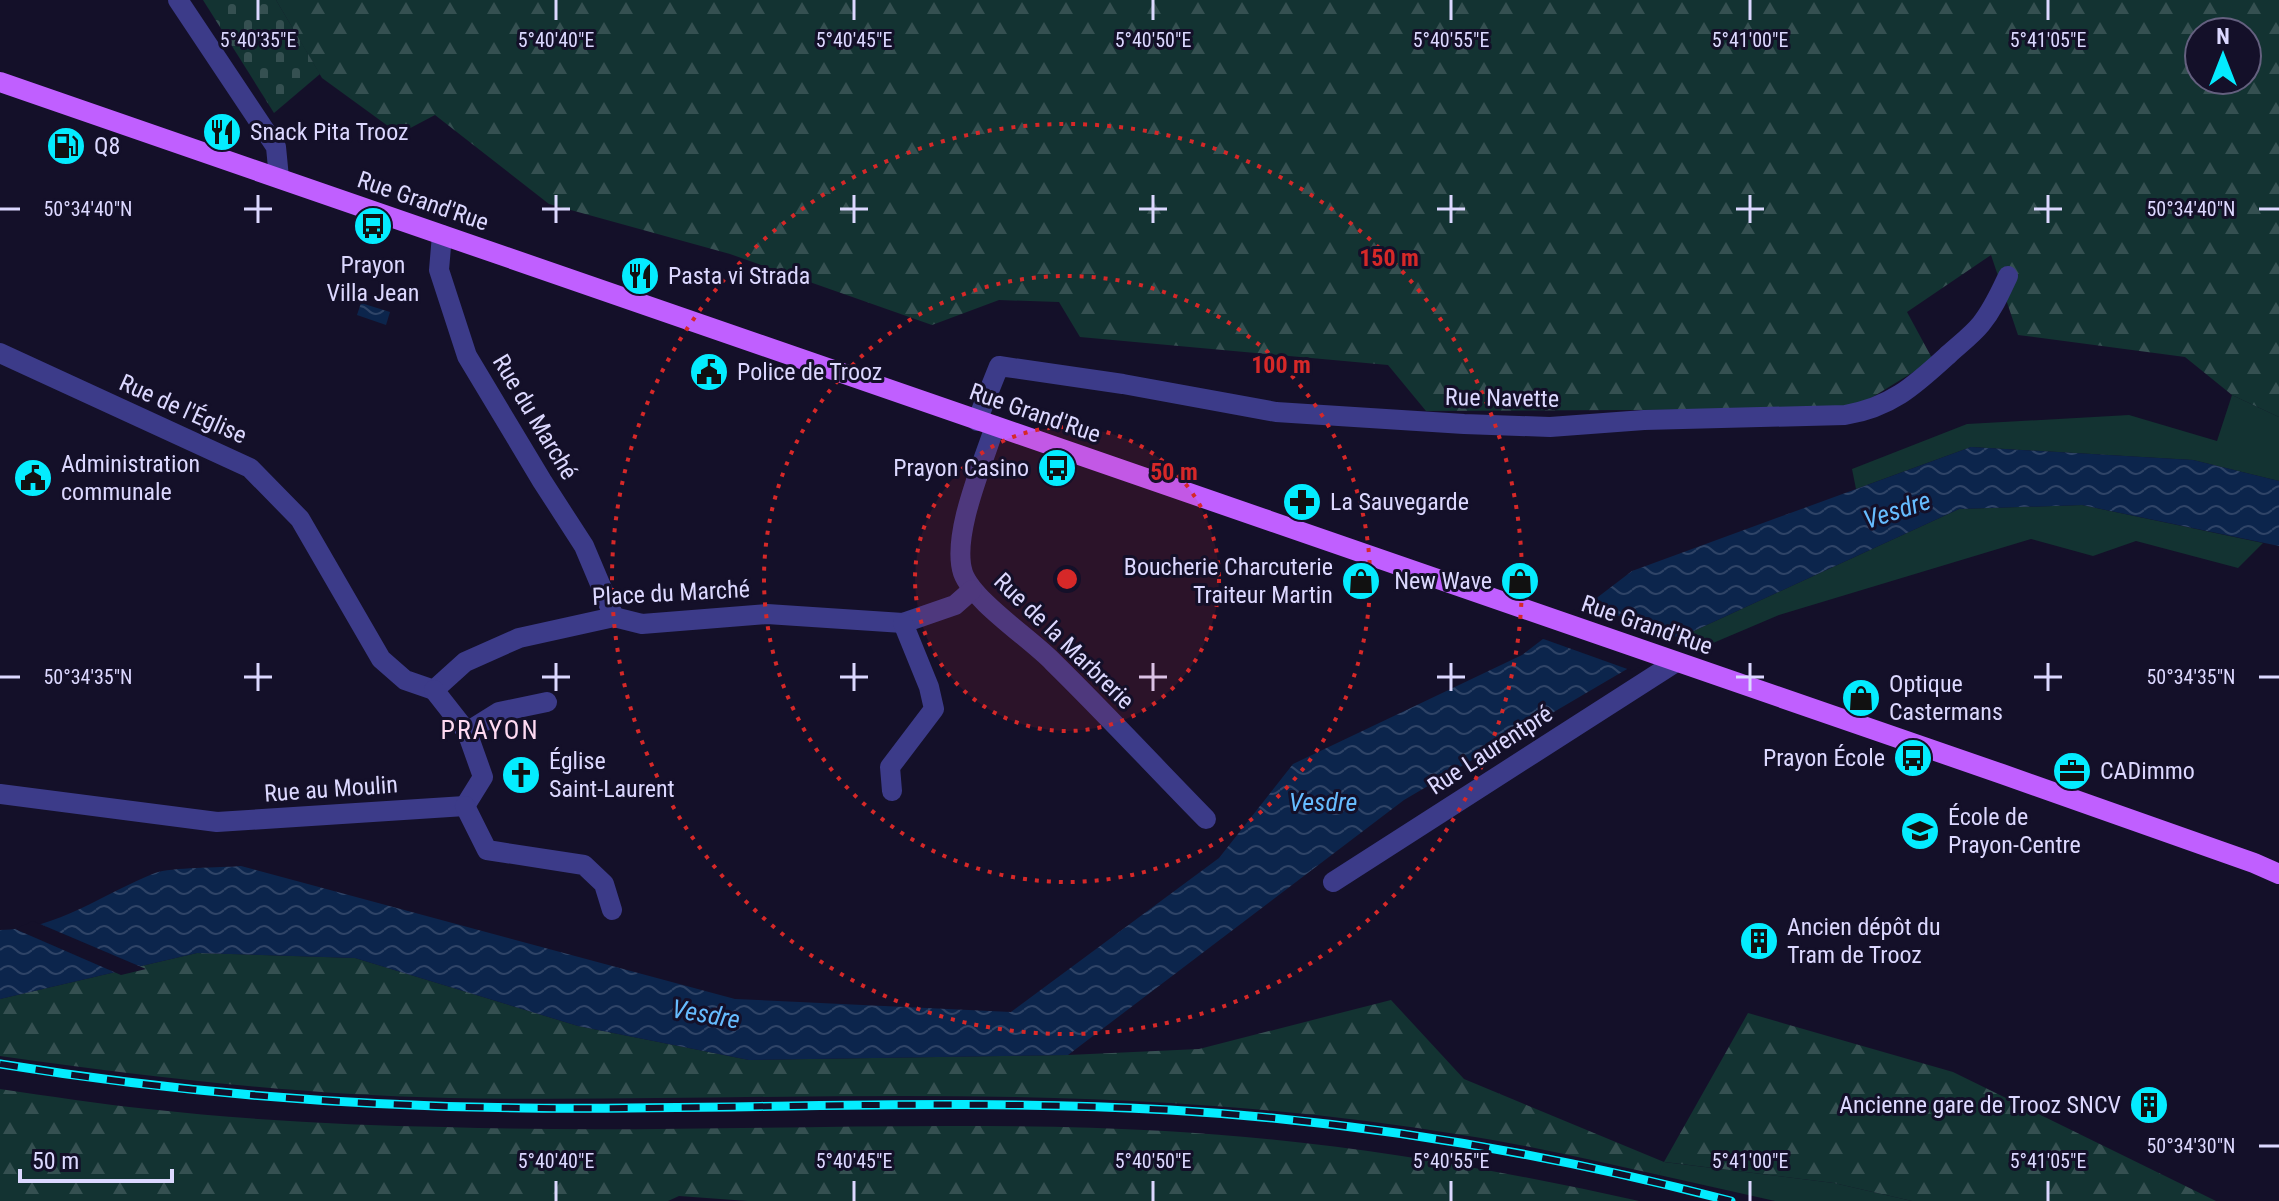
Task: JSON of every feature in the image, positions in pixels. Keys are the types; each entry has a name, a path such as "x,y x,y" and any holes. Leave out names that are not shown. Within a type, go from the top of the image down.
{"main road":[{"name":"Rue Grand'Rue","path":"0,82 2002,774 2279,874"}],"street":[{"path":"178,0 276,147 279,178"},
{"name":"Rue du Marché","path":"442,235 439,270 467,356 584,546 604,619"},
{"name":"Rue Navette","path":"986,424 999,366 1123,384 1276,412 1464,424 1550,427 1644,420 1845,415 1880,406 1916,383 1979,327 1997,301 2008,276"},
{"name":"Rue de l'Église","path":"0,353 250,468 300,519 381,659 405,680 434,690"},
{"name":"Rue de la Marbrerie","path":"986,424 960,551 963,572 972,590 1051,660 1206,819"},
{"name":"Place du Marché","path":"434,690 465,662 519,638 604,619 642,624 767,614 903,623 955,605 972,590"},
{"path":"892,791 890,767 934,709 929,687 903,623"},
{"name":"Rue Laurentpré","path":"1333,882 1666,659"},
{"path":"434,690 467,732 483,777 465,806 487,850 584,865 604,884 612,910"},
{"path":"467,732 499,712 547,702"},
{"name":"Rue au Moulin","path":"0,794 217,822 465,806"}],"green space":[{"path":"203,0 276,0 320,74 274,113"},
{"path":"276,0 2279,0 2279,417 2232,395 2185,357 2018,335 1991,255 1907,312 1933,360 1853,409 1426,411 1388,365 1080,337 1059,302 999,300 932,325 730,254 549,204 435,115 399,134 322,78"},
{"path":"2232,395 2279,417 2279,481 2193,460 1971,447 1856,489 1852,469 1967,424 2129,415 2217,441"},
{"path":"2082,505 2263,543 2238,568 2136,541 2093,556 2031,539 1779,615 1706,646 1685,635 1959,509"},
{"path":"197,953 355,958 578,1026 749,1060 1068,1055 1199,1049 1391,1000 1464,1079 1664,1162 1748,1013 1953,1072 2216,1201 1912,1201 1834,1183 1665,1162 1659,1175 1512,1144 1390,1124 1171,1103 991,1096 540,1099 393,1096 224,1084 0,1056 0,999"},
{"path":"0,1089 185,1113 371,1125 535,1129 1075,1127 1225,1135 1403,1156 1639,1201 748,1201 679,1196 668,1201 0,1201"},
{"path":"1664,1162 1834,1183 1912,1201 1775,1201 1659,1175"}],"water":[{"path":"361,303 390,312 386,325 357,315"},
{"name":"Vesdre","path":"1971,447 2193,460 2279,481 2279,546 2082,505 1959,509 1685,635 1404,800 1068,1055 749,1060 578,1026 355,958 197,953 0,999 0,930 41,924 61,917 162,871 241,866 735,999 1011,1012 1219,858 1293,764 1522,655 1632,571"}],"pier":[{"path":"1583,603 1682,639 1633,671 1538,637"},
{"path":"33,921 146,969 121,975 15,929"}],"railway":[{"path":"0,1064 195,1090 391,1104 523,1108 1008,1105 1241,1115 1382,1131 1522,1154 1731,1201"}],"place":[{"name":"Snack Pita Trooz","path":"222,132"},
{"name":"Q8","path":"66,146"},
{"name":"Prayon Villa Jean","path":"373,226"},
{"name":"Pasta vi Strada","path":"640,276"},
{"name":"Police de Trooz","path":"709,372"},
{"name":"Prayon Casino","path":"1057,468"},
{"name":"Administration communale","path":"33,478"},
{"name":"La Sauvegarde","path":"1302,502"},
{"name":"Boucherie Charcuterie Traiteur Martin","path":"1361,581"},
{"name":"New Wave","path":"1520,581"},
{"name":"Optique Castermans","path":"1861,698"},
{"name":"Prayon École","path":"1913,758"},
{"name":"CADimmo","path":"2072,771"},
{"name":"Église Saint-Laurent","path":"521,775"},
{"name":"École de Prayon-Centre","path":"1920,831"},
{"name":"Ancien dépôt du Tram de Trooz","path":"1759,941"},
{"name":"Ancienne gare de Trooz SNCV","path":"2149,1105"}],"district":[{"name":"PRAYON","path":"490,730"}]}
